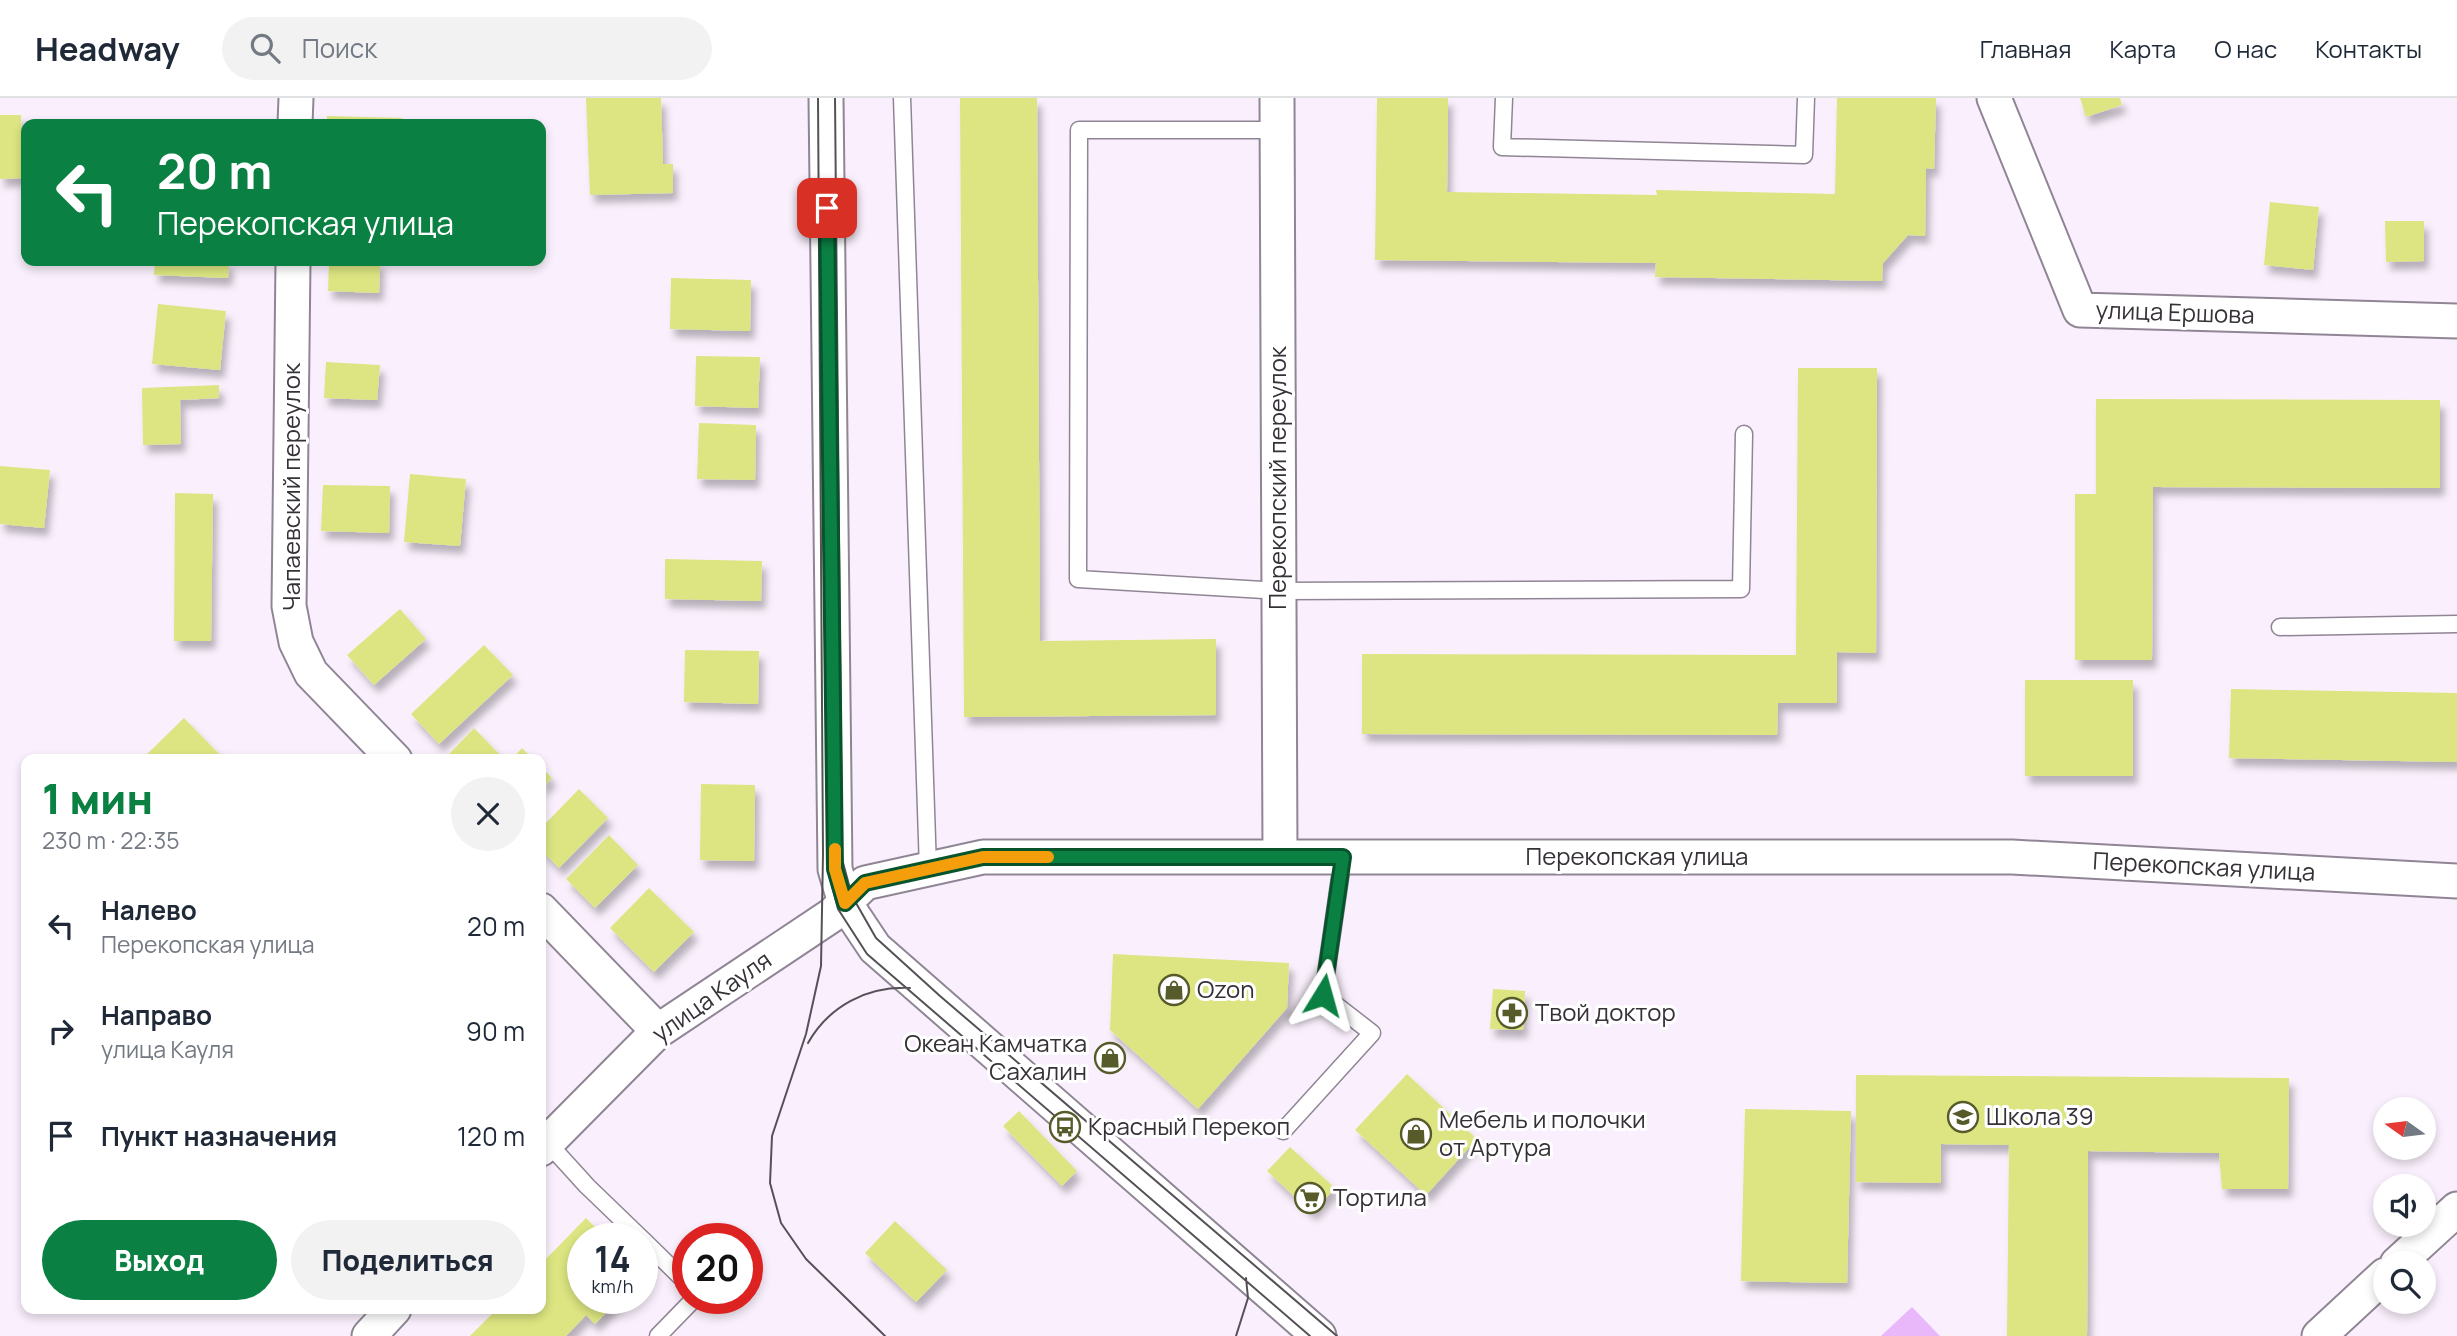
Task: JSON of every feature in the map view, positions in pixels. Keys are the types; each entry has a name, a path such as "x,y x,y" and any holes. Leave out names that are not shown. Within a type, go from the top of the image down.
{"street":[{"path":"295,119 296,98"},
{"path":"826,98 835,869 839,909 874,948 1319,1336"},
{"name":"улица Ершова","path":"1994,98 2080,310 2457,321"},
{"name":"Перекопский переулок","path":"1277,114 1280,857"},
{"name":"Чапаевский переулок","path":"293,266 289,606 296,642 311,673 389,754"},
{"name":"Перекопская улица","path":"839,909 865,883 983,857 2012,857 2457,881"},
{"name":"улица Кауля","path":"546,1144 659,1031 839,909"},
{"path":"546,915 659,1031"},
{"path":"2412,1251 2457,1209"},
{"path":"2319,1336 2373,1286"},
{"path":"369,1336 389,1314"}],"lane":[{"path":"902,98 928,869"},
{"path":"1504,98 1502,147 1804,155 1806,98"},
{"path":"1277,114 1079,130 1078,579 1279,591 1741,589 1744,434"},
{"path":"2280,627 2457,624"},
{"path":"1283,1131 1372,1033 1323,995 1343,857"},
{"path":"546,1148 625,1223"},
{"path":"658,1255 672,1268"},
{"path":"658,1336 679,1314"}],"shaded area":[{"path":"1912,1307 1940,1336 1881,1336"}],"building":[{"path":"586,98 661,98 663,164 673,164 673,193 590,195"},
{"path":"960,98 1037,98 1040,641 1216,639 1216,715 964,717"},
{"path":"1377,98 1448,98 1447,192 1657,195 1656,190 1835,194 1837,98 1936,98 1934,169 1926,168 1925,236 1908,235 1883,263 1882,281 1655,277 1656,263 1375,260"},
{"path":"2080,98 2120,98 2122,105 2086,117"},
{"path":"0,115 21,115 21,178 0,179"},
{"path":"327,116 402,118 402,119 327,119"},
{"path":"2270,202 2319,207 2313,270 2264,265"},
{"path":"2385,221 2424,221 2424,261 2386,262"},
{"path":"155,266 229,266 228,278 154,275"},
{"path":"329,266 380,266 379,293 328,291"},
{"path":"671,278 751,280 750,331 670,329"},
{"path":"158,304 226,311 220,370 152,364"},
{"path":"696,356 760,357 758,408 695,406"},
{"path":"326,362 380,365 377,400 324,398"},
{"path":"1798,368 1877,368 1876,653 1837,652 1837,703 1778,703 1777,735 1362,734 1362,654 1796,655"},
{"path":"219,385 219,398 180,400 181,444 143,445 142,388"},
{"path":"2096,399 2440,400 2440,488 2153,487 2152,660 2075,660 2075,494 2096,494"},
{"path":"699,423 756,425 755,480 697,479"},
{"path":"0,466 50,470 44,528 0,524"},
{"path":"410,474 466,479 460,546 404,542"},
{"path":"323,485 390,486 389,533 321,531"},
{"path":"175,493 213,494 211,641 174,641"},
{"path":"665,559 762,561 761,601 665,599"},
{"path":"400,609 426,639 374,685 347,655"},
{"path":"484,645 513,675 439,744 411,714"},
{"path":"685,650 759,651 758,704 684,702"},
{"path":"2025,680 2133,680 2133,776 2025,776"},
{"path":"2231,689 2457,693 2457,762 2229,758"},
{"path":"184,718 219,754 147,754"},
{"path":"474,728 499,754 449,754"},
{"path":"522,748 528,754 516,754"},
{"path":"546,772 552,778 546,784"},
{"path":"701,784 755,785 754,861 700,860"},
{"path":"579,789 608,818 559,868 546,855 546,823"},
{"path":"609,835 638,865 595,908 566,879"},
{"path":"649,888 694,932 654,972 610,928"},
{"path":"1113,954 1289,963 1287,1008 1198,1109 1110,1030"},
{"path":"1493,989 1525,991 1523,1030 1490,1029"},
{"name":"Мебель и полочки от Артура","path":"1407,1074 1477,1139 1426,1195 1355,1130"},
{"path":"1856,1075 2289,1078 2288,1189 2222,1189 2219,1153 2088,1151 2087,1336 2007,1336 2009,1145 1941,1144 1941,1183 1856,1182"},
{"path":"1745,1109 1851,1111 1847,1283 1741,1281"},
{"path":"1019,1111 1077,1171 1062,1186 1003,1126"},
{"path":"1290,1147 1335,1188 1312,1213 1267,1171"},
{"path":"895,1221 947,1270 916,1302 865,1253"},
{"path":"567,1237 567,1314 605,1314 595,1324 586,1315 566,1336 470,1336 492,1314 546,1314 546,1259"}],"tram line":[{"path":"818,98 823,854 821,966 806,1034 772,1136 770,1183 781,1223 806,1259 885,1336"},
{"path":"835,98 842,859 852,896 876,938 1337,1336"},
{"path":"828,871 838,909 867,954 1310,1336"},
{"path":"808,1043 827,1019 851,1001 879,991 910,988"},
{"path":"1236,1336 1248,1298 1246,1278"}],"slow traffic":[{"path":"835,849 835,869 845,903 865,883 983,857 1048,857"}],"place":[{"name":"Ozon","path":"1174,990"},
{"name":"Твой доктор","path":"1512,1013"},
{"name":"Океан Камчатка Сахалин","path":"1110,1058"},
{"name":"Школа 39","path":"1963,1117"},
{"name":"Красный Перекоп","path":"1065,1127"},
{"name":"Мебель и полочки от Артура","path":"1416,1134"},
{"name":"Тортила","path":"1310,1198"}],"route":[{"path":"827,208 835,869 845,903 865,883 983,857 1343,857 1323,995"}]}
